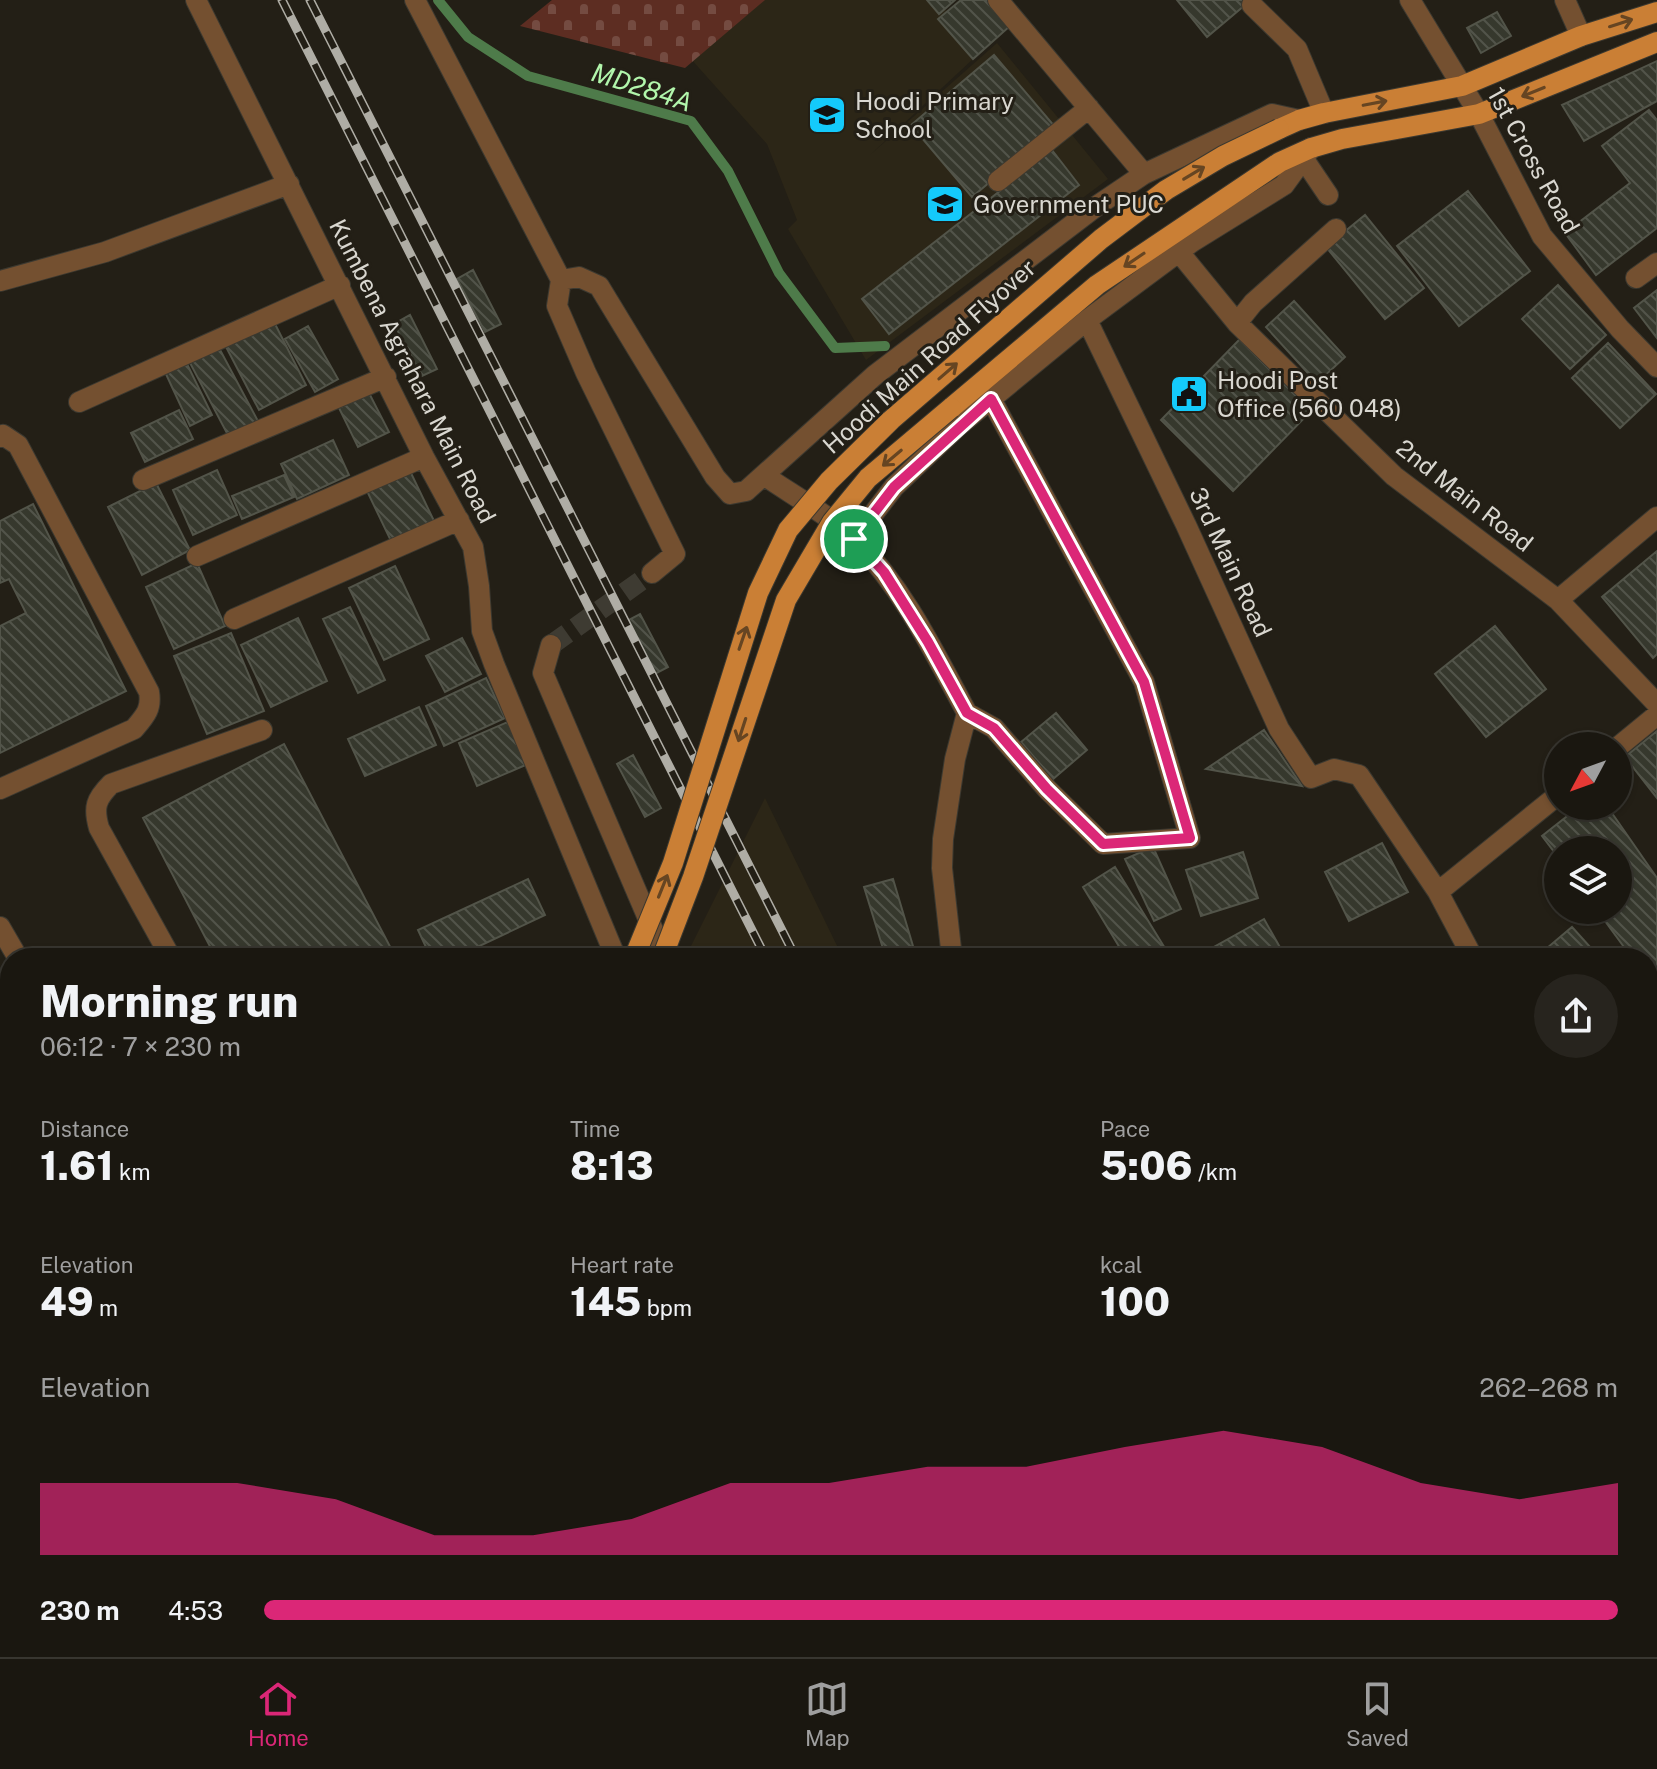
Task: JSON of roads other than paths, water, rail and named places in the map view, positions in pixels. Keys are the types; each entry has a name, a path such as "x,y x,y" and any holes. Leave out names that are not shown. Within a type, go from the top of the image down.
{"main road":[{"name":"Hoodi Main Road Flyover","path":"625,948 673,863 758,593 788,530 829,481 891,420 1101,239 1177,183 1223,156 1299,120 1462,86 1581,36 1657,12"},
{"name":"Hoodi Main Road Flyover","path":"667,948 786,600 832,522 868,478 1097,285 1302,154 1342,139 1479,114 1657,42"}],"street":[{"name":"Kumbena Agrahara Main Road","path":"196,0 424,457 473,547 482,631 616,948"},
{"path":"415,0 561,280 557,306 586,373 675,554 652,573"},
{"path":"998,0 1144,174"},
{"name":"1st Cross Road","path":"1410,0 1479,114 1542,236 1620,329 1657,367"},
{"path":"1565,0 1581,36"},
{"path":"1252,5 1297,49 1324,113"},
{"path":"998,181 1089,108"},
{"path":"561,280 579,277 599,286 715,477 730,494 746,491 875,375 1098,205 1144,174 1272,114 1299,120"},
{"path":"854,539 894,487 991,399 1087,320 1179,252 1284,185 1302,154 1328,195"},
{"path":"0,281 105,252 289,184"},
{"path":"1237,323 1253,303 1336,229"},
{"name":"2nd Main Road","path":"1179,252 1237,323 1394,476 1558,600 1657,704"},
{"path":"1636,278 1657,263"},
{"path":"79,402 340,285"},
{"name":"3rd Main Road","path":"1087,320 1192,538 1279,729 1311,778 1334,769 1359,775 1438,892"},
{"path":"143,480 386,377"},
{"path":"765,476 854,539 884,572 928,642 967,713 994,728 1047,789 1103,844 1190,838 1144,682 991,399"},
{"path":"0,437 3,435 18,445 149,692 151,704 134,729 0,789"},
{"path":"197,556 424,457"},
{"path":"1558,600 1657,517"},
{"path":"234,619 459,520"},
{"path":"551,645 543,673 659,948"},
{"path":"951,948 942,868 943,839 955,759 967,713"},
{"path":"1632,736 1657,715"},
{"path":"165,948 99,828 94,809 99,795 111,784 262,730"},
{"path":"1468,948 1438,892 1544,806"},
{"path":"0,927 12,948"}],"waterway":[{"name":"MD284A","path":"438,0 468,37 528,76 691,121 728,171 779,273 835,348 885,346"}],"tunnel":[{"path":"551,645 652,573"}],"railway":[{"path":"282,0 761,948"},
{"path":"310,0 791,948"}],"place":[{"name":"Hoodi Primary School","path":"827,115"},
{"name":"Government PUC","path":"945,204"},
{"name":"Hoodi Post Office (560 048)","path":"1189,394"}]}
